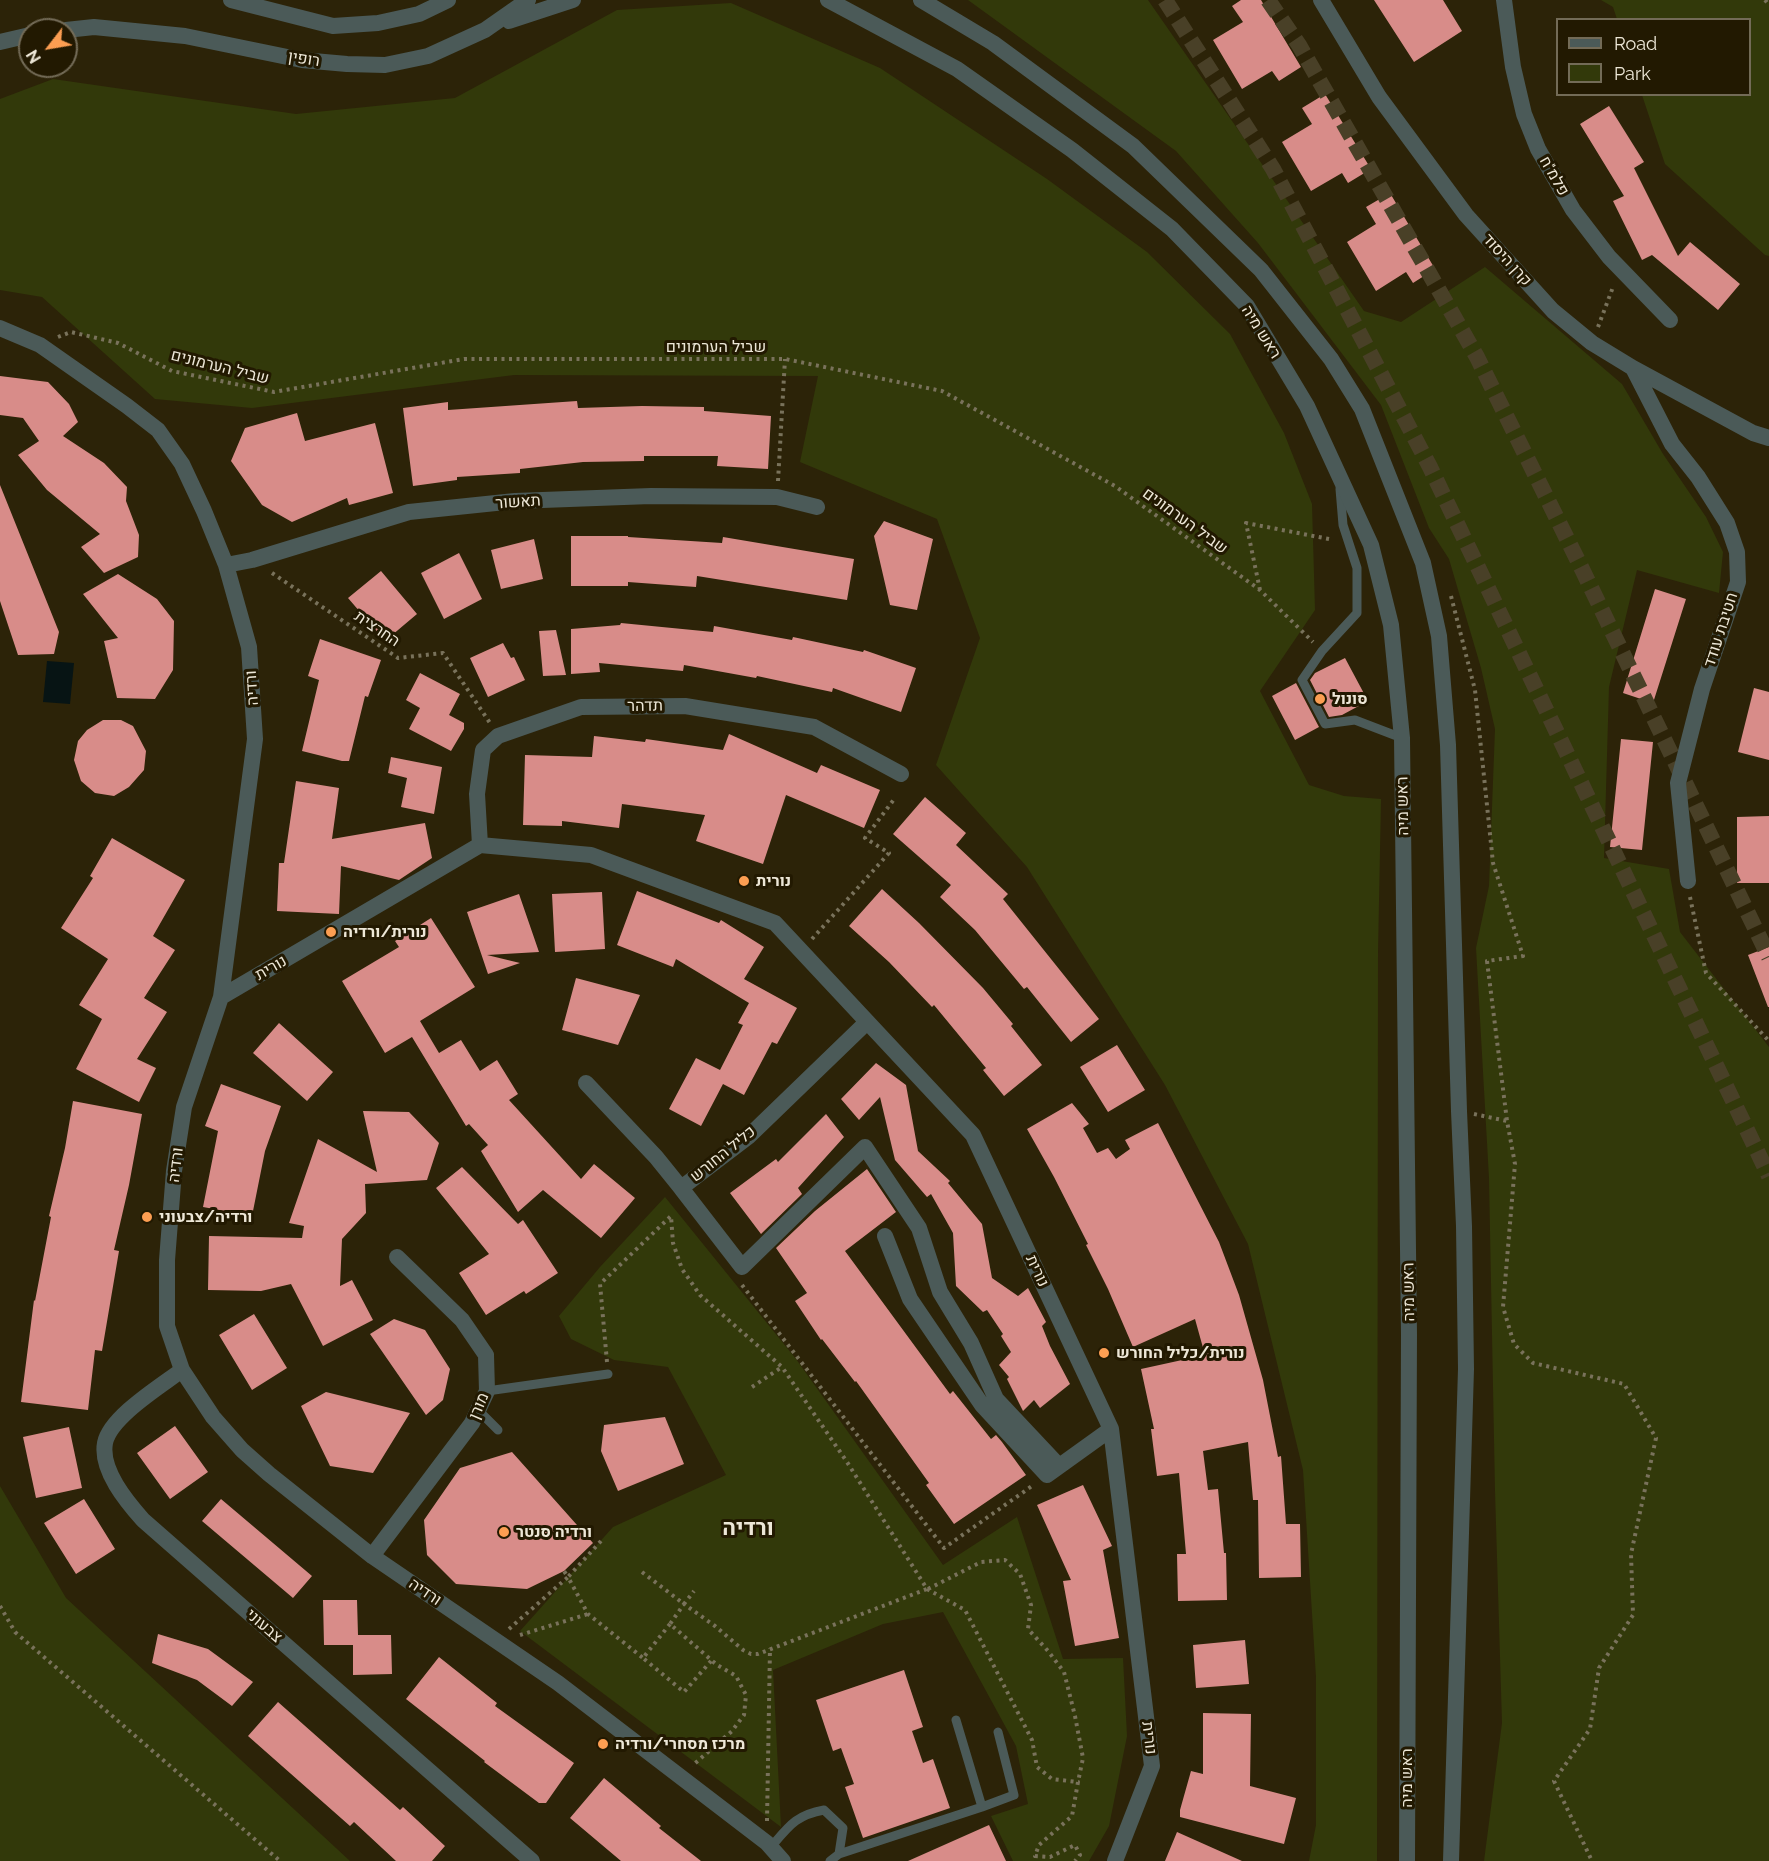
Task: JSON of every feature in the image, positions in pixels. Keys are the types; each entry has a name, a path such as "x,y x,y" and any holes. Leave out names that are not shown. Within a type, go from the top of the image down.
{"street":[{"path":"231,0 333,26 378,23 419,14 448,0"},
{"name":"רופין","path":"78,29 94,27 185,36 302,60 386,65 428,56 485,30 528,0"},
{"path":"485,30 573,0"},
{"name":"ראש מיה","path":"828,0 957,69 1072,150 1172,229 1247,306 1307,406 1371,545 1391,625 1402,738 1409,1334 1407,1861"},
{"path":"921,0 993,43 1132,146 1261,270 1331,359 1362,409 1423,563 1439,636 1448,745 1464,1226 1466,1369 1451,1861"},
{"name":"קרן היסוד","path":"1322,0 1379,97 1466,215 1553,311 1592,343 1633,368 1753,433 1769,438"},
{"name":"פלמ\"ח","path":"1504,0 1513,67 1524,114 1538,149 1573,210 1620,269 1670,320"},
{"path":"0,42 18,38"},
{"name":"ורדיה","path":"0,328 40,345 158,430 182,464 204,511 226,566 249,647 255,739 221,997 184,1107 174,1171 167,1260 167,1326 182,1370 213,1417 242,1450 269,1474 372,1557 558,1683 769,1845 783,1861"},
{"name":"חטיבת עודד","path":"1633,368 1672,444 1698,477 1727,523 1737,552 1737,582 1702,689 1678,783 1688,881"},
{"name":"תאשור","path":"226,566 409,512 515,501 651,496 777,497 817,507"},
{"name":"תדהר","path":"498,736 580,707 685,706 814,728 901,774"},
{"path":"480,846 477,794 483,750 498,736"},
{"name":"נורית","path":"221,997 480,846 591,855 775,923 973,1135 1111,1429 1152,1766 1115,1861"},
{"name":"כליל החורש","path":"586,1083 656,1157 681,1188 748,1137 867,1022"},
{"path":"681,1188 742,1267 865,1148 919,1228 940,1292 970,1343 996,1400 1053,1471"},
{"path":"885,1236 910,1299 982,1405 1053,1471"},
{"name":"מורן","path":"372,1557 472,1424 487,1390 486,1355 462,1320 397,1257"},
{"name":"צבעוני","path":"182,1370 124,1413 105,1442 105,1459 125,1499 143,1520 532,1861"},
{"path":"1053,1471 1111,1429"}],"lane":[{"path":"1339,475 1343,525 1357,568 1357,613 1322,651 1302,680 1325,724 1355,720 1402,738"},
{"path":"487,1390 608,1374"},
{"path":"478,1410 498,1430"},
{"path":"956,1720 982,1807"},
{"path":"830,1861 839,1854 1014,1795 998,1732"},
{"path":"769,1845 807,1813 824,1810 843,1828 839,1854"}],"path":[{"path":"1764,0 1769,5"},
{"path":"1592,343 1620,269"},
{"name":"שביל הערמונים","path":"40,345 71,332 118,343 172,371 274,392 464,359 785,359 942,391 1115,486 1260,590 1322,651"},
{"path":"777,497 785,359"},
{"path":"1260,590 1246,524 1329,539"},
{"name":"החרצית","path":"252,560 399,658 443,653 498,736"},
{"path":"1450,593 1476,690 1493,863 1523,956 1486,961 1507,1121 1515,1164 1503,1307 1515,1344 1533,1363 1624,1383 1656,1438 1631,1554 1633,1615 1599,1668 1590,1730 1554,1781 1592,1861"},
{"path":"801,951 889,853 865,838 895,798"},
{"path":"1692,912 1706,974 1769,1041"},
{"path":"1459,1111 1507,1121"},
{"path":"608,1374 600,1284 670,1216 673,1243 682,1269 700,1295 782,1367 927,1589 965,1610 1032,1740 1037,1767 1052,1779 1078,1782"},
{"path":"742,1285 944,1548 1053,1471"},
{"path":"752,1387 782,1367"},
{"path":"497,1641 568,1577 601,1541"},
{"path":"642,1572 715,1626 743,1650 758,1654 927,1589 981,1562 1005,1560 1020,1574 1031,1605 1028,1629 1064,1672 1083,1758 1072,1816 1039,1845 1035,1856 1050,1857 1075,1845 1080,1855 1075,1861"},
{"path":"564,1571 588,1614 684,1692 711,1661"},
{"path":"644,1658 694,1591"},
{"path":"0,1606 15,1632 280,1861"},
{"path":"497,1641 588,1614"},
{"path":"670,1624 711,1661 736,1676 746,1695 744,1716 732,1731 680,1776"},
{"path":"769,1845 770,1648"}],"green space":[{"path":"968,0 1148,0 1364,311 1401,322 1485,267 1622,384 1663,454 1706,517 1723,552 1719,593 1637,570 1609,687 1604,858 1669,869 1680,932 1769,1047 1769,1861 1484,1861 1502,1723 1489,1178 1476,948 1489,886 1495,729 1481,668 1449,559 1429,528 1381,405 1258,243 1176,151"},
{"path":"1601,0 1769,0 1769,256 1765,255 1665,164 1642,96 1751,96 1751,18 1617,18 1613,7"},
{"path":"731,3 880,68 1047,179 1147,252 1230,334 1284,433 1312,504 1315,610 1260,691 1309,785 1344,796 1381,799 1378,953 1377,1861 1309,1861 1316,1825 1316,1677 1303,1470 1248,1244 1165,1085 1027,867 936,765 980,638 937,519 800,462 818,376 514,375 252,408 155,399 42,297 0,290 0,99 53,79 296,114 455,98 617,10"},
{"path":"665,1197 796,1359 943,1565 1017,1517 1063,1659 1123,1658 1127,1736 1109,1826 1089,1861 1013,1861 991,1816 1028,1804 1016,1746 943,1612 883,1624 773,1670 781,1827 520,1631 613,1527 726,1475 668,1367 614,1360 571,1339 559,1316 600,1267"},
{"path":"0,1486 66,1598 350,1861 0,1861"}],"shaded area":[{"path":"47,661 74,663 70,704 43,702"}],"building":[{"path":"1241,0 1261,0 1301,67 1279,81 1272,71 1242,89 1213,40 1243,22 1232,6"},
{"path":"1374,0 1443,0 1462,31 1414,62"},
{"path":"1325,94 1371,169 1348,183 1342,173 1311,191 1282,142 1312,124 1302,108"},
{"path":"1609,106 1644,162 1634,168 1678,256 1690,242 1740,284 1718,310 1652,255 1642,260 1613,201 1624,196 1580,124"},
{"path":"1390,193 1435,269 1413,283 1406,272 1376,291 1347,242 1376,224 1366,207"},
{"path":"0,376 48,382 69,404 78,422 63,436 104,463 127,487 126,501 139,535 138,557 104,573 81,547 100,534 47,490 18,455 39,441 23,418 0,415"},
{"path":"577,401 578,408 704,407 704,411 771,416 768,469 717,466 718,456 644,456 644,461 583,462 520,469 520,473 457,477 457,480 413,486 403,408 448,402 448,410"},
{"path":"297,413 305,441 375,423 393,493 349,505 347,498 292,522 262,505 231,461 245,428"},
{"path":"0,485 59,632 54,654 18,655 0,601"},
{"path":"884,521 933,539 917,610 890,605 874,536"},
{"path":"571,536 628,536 722,543 723,537 854,559 847,600 697,576 696,587 628,582 628,586 571,586"},
{"path":"534,539 543,579 501,589 491,550"},
{"path":"459,553 482,599 444,619 421,573"},
{"path":"381,571 417,614 385,641 348,598"},
{"path":"118,574 157,599 174,621 173,670 155,699 117,698 104,641 118,638 83,594"},
{"path":"1655,589 1686,599 1653,703 1623,693"},
{"path":"621,623 713,632 714,626 792,640 793,637 863,652 864,650 916,668 901,712 833,688 832,692 757,676 756,678 684,665 683,671 599,663 600,672 571,674 571,629 620,625"},
{"path":"556,630 566,675 543,676 539,631"},
{"path":"320,639 381,660 368,697 365,696 349,761 302,751 319,680 308,676"},
{"path":"503,643 511,658 514,657 525,680 488,697 470,658"},
{"path":"1345,658 1368,701 1342,715 1329,717 1310,680 1315,673"},
{"path":"420,673 460,694 449,715 464,723 464,729 451,751 409,729 420,708 406,700"},
{"path":"1296,683 1319,727 1295,740 1272,696"},
{"path":"1754,688 1769,692 1769,760 1738,752"},
{"path":"103,720 121,720 133,726 146,751 144,770 129,787 114,796 95,793 81,781 74,760 78,741 87,730"},
{"path":"729,734 817,773 821,765 880,790 864,828 786,795 763,864 696,841 705,815 622,804 619,828 562,821 562,826 523,825 525,755 592,757 594,736 645,742 646,739 723,750"},
{"path":"1621,739 1653,742 1642,850 1610,847"},
{"path":"391,757 442,767 434,814 401,807 407,778 388,773"},
{"path":"296,781 339,788 332,839 425,823 432,858 399,880 341,866 339,914 277,911 279,863 284,863"},
{"path":"925,797 966,833 956,845 1008,894 1003,899 1099,1019 1071,1042 1027,987 1024,989 975,930 940,897 951,885 893,834"},
{"path":"1769,816 1769,883 1737,883 1737,817"},
{"path":"112,838 185,880 153,936 175,950 144,998 167,1012 137,1059 156,1068 139,1102 76,1069 102,1019 79,1005 108,959 61,928 93,878 90,876"},
{"path":"882,889 983,988 1013,1024 1011,1026 1042,1065 1004,1096 983,1070 986,1068 934,1005 932,1007 889,962 849,926"},
{"path":"637,891 719,923 721,920 764,947 744,979 797,1008 777,1044 772,1042 744,1095 723,1084 701,1126 669,1109 696,1058 720,1070 743,1025 738,1023 749,1003 676,959 673,967 617,945"},
{"path":"602,892 605,949 555,952 552,894"},
{"path":"519,894 539,952 487,955 520,963 488,974 467,912"},
{"path":"431,918 475,987 420,1021 439,1053 461,1040 480,1071 497,1060 518,1094 509,1100 581,1179 594,1164 635,1198 601,1238 543,1190 518,1212 481,1151 488,1145 469,1124 466,1126 412,1037 385,1053 342,981 399,947 395,941"},
{"path":"1769,947 1769,1007 1768,1007 1748,955"},
{"path":"576,978 640,995 618,1045 562,1030"},
{"path":"279,1023 333,1072 307,1101 253,1053"},
{"path":"1117,1045 1145,1090 1108,1112 1080,1067"},
{"path":"876,1063 906,1085 918,1151 950,1181 948,1183 982,1224 992,1278 1018,1296 1028,1288 1046,1322 1042,1326 1070,1384 1040,1408 1034,1400 1023,1411 1007,1379 1009,1377 999,1365 1011,1352 1001,1336 1003,1334 987,1310 983,1312 956,1286 953,1233 931,1194 927,1197 895,1160 880,1097 859,1120 841,1099"},
{"path":"221,1084 281,1106 265,1151 252,1216 203,1207 218,1131 205,1126"},
{"path":"73,1101 142,1114 114,1250 119,1251 102,1351 95,1350 88,1410 21,1402 34,1300"},
{"path":"1072,1103 1089,1124 1083,1128 1097,1153 1108,1148 1116,1159 1130,1149 1125,1140 1158,1123 1219,1242 1239,1295 1263,1380 1278,1457 1281,1456 1286,1524 1300,1524 1301,1577 1259,1578 1258,1500 1253,1500 1248,1442 1203,1451 1208,1490 1218,1489 1224,1553 1226,1553 1227,1600 1178,1601 1177,1554 1186,1554 1179,1473 1157,1476 1151,1429 1154,1429 1141,1369 1205,1355 1195,1319 1133,1347 1086,1245 1088,1244 1027,1129"},
{"path":"363,1111 409,1112 439,1143 427,1180 365,1184 366,1213 342,1239 340,1286 352,1280 373,1320 323,1346 291,1284 261,1291 208,1290 209,1236 302,1238 304,1226 289,1223 318,1139 377,1172"},
{"path":"826,1114 844,1137 798,1188 802,1194 761,1234 730,1193 776,1159 778,1162"},
{"path":"462,1167 518,1224 523,1220 558,1273 526,1294 524,1291 486,1315 459,1273 489,1254 436,1188"},
{"path":"867,1169 896,1212 845,1251 950,1394 953,1391 991,1439 996,1435 1026,1475 954,1524 926,1485 929,1483 856,1381 821,1340 795,1301 807,1293 776,1248 815,1211"},
{"path":"254,1314 287,1368 252,1390 219,1335"},
{"path":"394,1319 425,1330 450,1369 443,1400 426,1415 370,1334"},
{"path":"326,1392 410,1413 373,1473 330,1466 301,1406"},
{"path":"665,1417 684,1464 618,1491 601,1451 604,1425"},
{"path":"175,1426 208,1472 170,1499 137,1453"},
{"path":"69,1427 82,1488 36,1498 23,1437"},
{"name":"ורדיה סנטר","path":"512,1452 593,1543 564,1571 527,1589 456,1584 427,1555 424,1520 460,1468"},
{"path":"1083,1485 1112,1546 1103,1550 1119,1638 1075,1646 1063,1581 1071,1580 1037,1505"},
{"path":"84,1499 115,1549 76,1574 44,1523"},
{"path":"221,1499 312,1576 293,1598 202,1521"},
{"path":"323,1600 357,1600 358,1635 391,1635 392,1674 353,1675 353,1645 324,1645"},
{"path":"158,1634 208,1649 253,1682 232,1706 197,1680 152,1663"},
{"path":"1245,1640 1249,1684 1196,1688 1193,1645"},
{"path":"439,1657 497,1703 495,1706 574,1763 546,1803 539,1803 406,1699"},
{"path":"904,1670 923,1727 912,1731 923,1763 933,1759 950,1808 863,1838 845,1787 854,1784 841,1748 833,1751 816,1700"},
{"path":"278,1702 400,1810 403,1807 445,1846 432,1861 396,1861 354,1822 350,1826 248,1736"},
{"path":"1203,1713 1251,1714 1250,1786 1296,1798 1284,1844 1180,1817 1191,1771 1203,1774"},
{"path":"604,1778 661,1826 659,1828 701,1861 621,1861 570,1818"},
{"path":"989,1825 1006,1861 908,1861"},
{"path":"1177,1832 1242,1861 1165,1861"}],"tunnel":[{"path":"1165,0 1273,169 1430,467 1769,1176"},
{"path":"1268,0 1299,45 1477,357 1769,957"}],"place":[{"name":"סונול","path":"1320,699"},
{"name":"נורית","path":"744,881"},
{"name":"נורית/ורדיה","path":"331,932"},
{"name":"ורדיה/צבעוני","path":"147,1217"},
{"name":"נורית/כליל החורש","path":"1104,1353"},
{"name":"ורדיה סנטר","path":"504,1532"},
{"name":"מרכז מסחרי/ורדיה","path":"603,1744"}],"district":[{"name":"ורדיה","path":"748,1528"}]}
